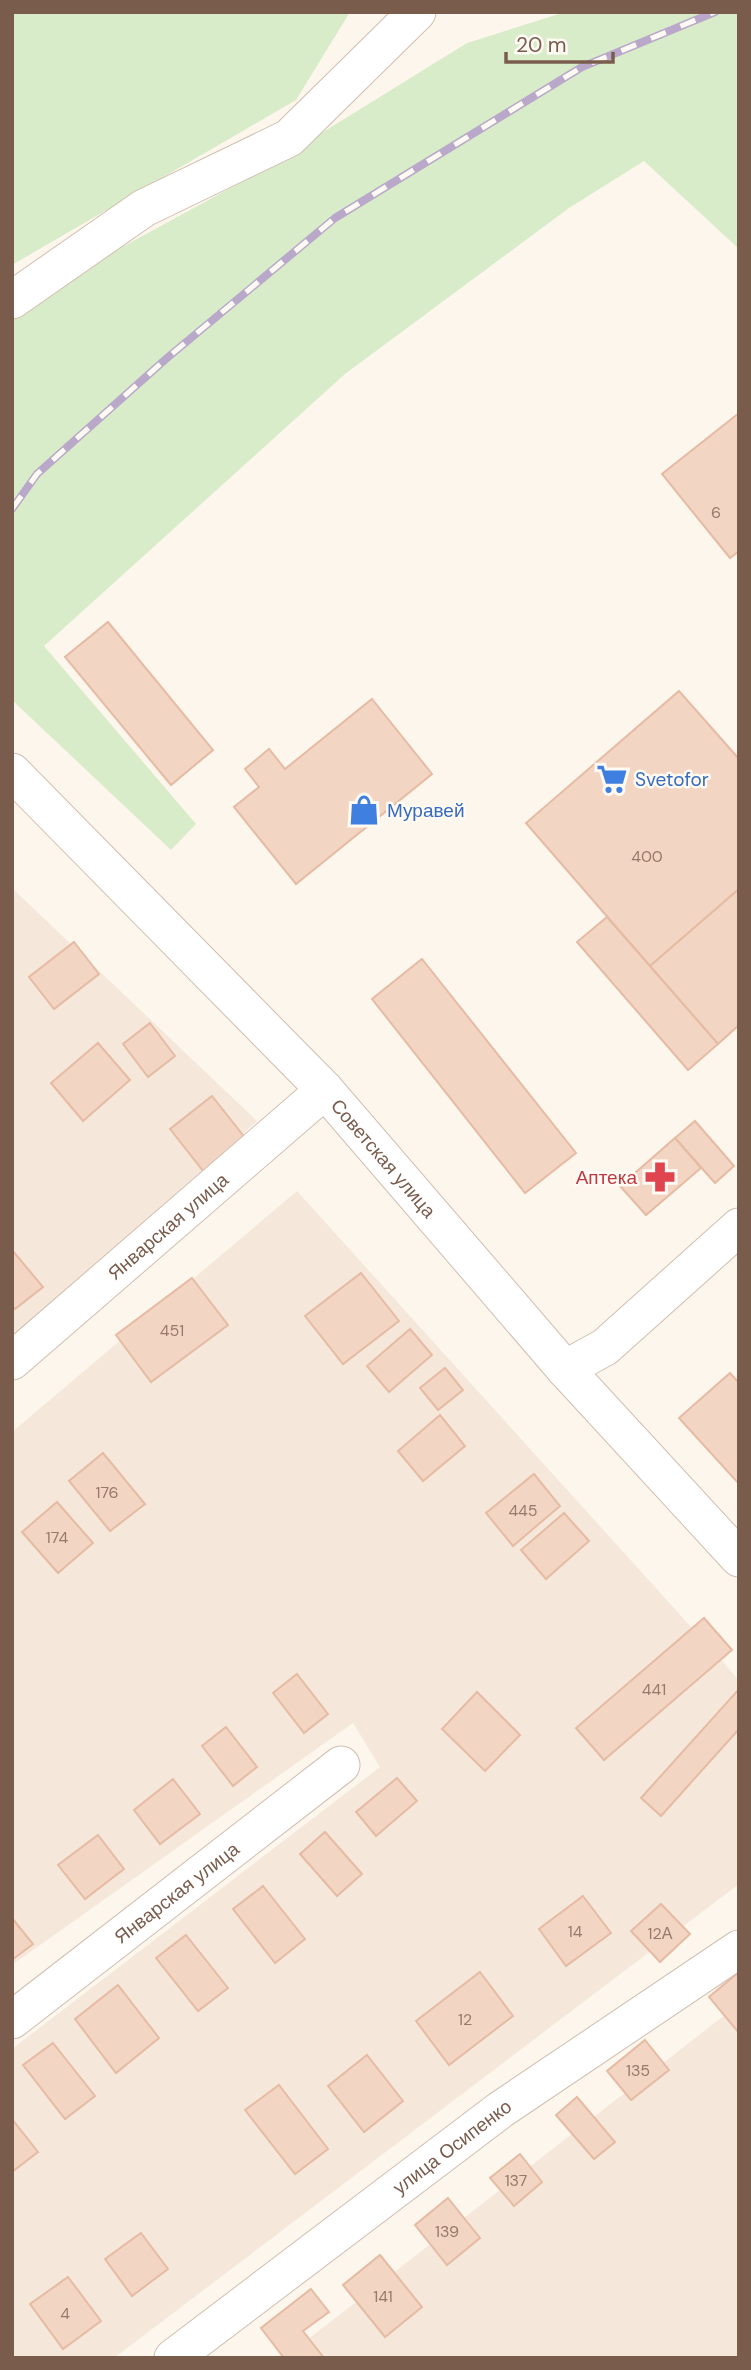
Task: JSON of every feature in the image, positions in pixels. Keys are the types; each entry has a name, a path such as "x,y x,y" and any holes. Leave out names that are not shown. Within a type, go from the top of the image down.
{"street":[{"path":"12,300 144,208 289,138 417,12"},
{"name":"Советская улица","path":"12,772 325,1090 565,1369 739,1558"},
{"name":"Январская улица","path":"12,1361 325,1090"},
{"path":"565,1369 604,1347 739,1227"},
{"name":"Январская улица","path":"12,2020 341,1765"},
{"name":"улица Осипенко","path":"173,2358 210,2347 500,2110 739,1949"}],"shaded area":[{"path":"12,888 257,1121 12,1342"},
{"path":"297,1191 739,1680 739,1884 114,2358 12,2358 12,2049 380,1767 353,1723 12,1965 12,1432"},
{"path":"739,2004 739,2358 284,2358"}],"green space":[{"path":"12,12 350,12 296,100 12,265"},
{"path":"565,12 739,12 739,249 644,161 569,208 345,374 44,646 196,824 171,850 12,700 12,307 247,179 467,43"}],"building":[{"path":"739,413 739,551 730,558 662,474"},
{"path":"108,622 213,750 171,785 65,657"},
{"path":"679,691 739,759 739,889 650,966 526,823"},
{"path":"372,699 432,774 296,884 234,807 259,787 245,769 269,749 285,769"},
{"path":"739,889 739,1025 718,1044 650,966"},
{"path":"607,917 718,1044 688,1070 577,942"},
{"path":"74,942 99,974 54,1009 29,977"},
{"path":"422,959 576,1153 525,1193 372,999"},
{"path":"150,1023 175,1056 148,1077 123,1044"},
{"path":"98,1043 130,1080 83,1121 51,1083"},
{"path":"212,1096 246,1139 204,1172 170,1129"},
{"path":"695,1121 734,1166 715,1183 675,1138"},
{"name":"Аптека","path":"675,1138 701,1168 646,1215 620,1186"},
{"path":"12,1250 43,1287 15,1309 12,1305"},
{"path":"361,1273 399,1321 343,1364 305,1316"},
{"path":"192,1278 228,1325 151,1382 116,1335"},
{"path":"410,1329 432,1355 389,1392 367,1366"},
{"path":"445,1368 463,1390 438,1410 420,1388"},
{"path":"730,1373 739,1383 739,1484 679,1418"},
{"path":"440,1415 465,1446 423,1481 398,1451"},
{"path":"103,1453 145,1504 110,1531 69,1481"},
{"path":"534,1474 560,1506 513,1546 486,1513"},
{"path":"57,1502 93,1543 58,1573 22,1532"},
{"path":"564,1513 589,1541 546,1579 521,1550"},
{"path":"704,1618 732,1650 604,1760 576,1728"},
{"path":"297,1674 328,1714 304,1733 273,1693"},
{"path":"739,1689 739,1729 661,1816 641,1798"},
{"path":"477,1692 520,1735 485,1771 442,1729"},
{"path":"226,1727 257,1767 233,1786 202,1746"},
{"path":"397,1778 417,1801 376,1836 356,1812"},
{"path":"173,1779 200,1814 160,1844 134,1810"},
{"path":"325,1832 362,1874 337,1896 300,1854"},
{"path":"98,1835 124,1869 85,1899 58,1865"},
{"path":"263,1886 305,1939 275,1963 233,1909"},
{"path":"583,1896 611,1933 566,1966 539,1929"},
{"path":"661,1904 690,1934 660,1962 631,1931"},
{"path":"12,1918 33,1944 12,1960"},
{"path":"186,1935 228,1988 198,2011 156,1958"},
{"path":"480,1972 513,2016 449,2065 416,2021"},
{"path":"739,1972 739,2033 709,1997"},
{"path":"118,1985 159,2038 116,2073 75,2019"},
{"path":"645,2040 669,2070 631,2100 607,2071"},
{"path":"53,2043 95,2096 65,2119 23,2065"},
{"path":"367,2055 403,2101 364,2132 328,2086"},
{"path":"279,2085 328,2149 295,2174 245,2110"},
{"path":"577,2097 615,2142 594,2159 556,2115"},
{"path":"12,2119 38,2152 12,2172"},
{"path":"520,2154 542,2182 514,2206 490,2178"},
{"path":"448,2198 480,2238 447,2265 415,2225"},
{"path":"141,2233 168,2269 132,2296 105,2259"},
{"path":"380,2255 422,2307 385,2337 343,2285"},
{"path":"68,2277 101,2321 63,2349 30,2304"},
{"path":"311,2289 329,2312 303,2331 324,2358 284,2358 261,2328"}],"railway":[{"path":"12,509 37,474 167,358 335,218 582,67 715,12"}],"place":[{"name":"Svetofor","path":"612,779"},
{"name":"Муравей","path":"364,810"},
{"name":"Аптека","path":"660,1177"}]}
